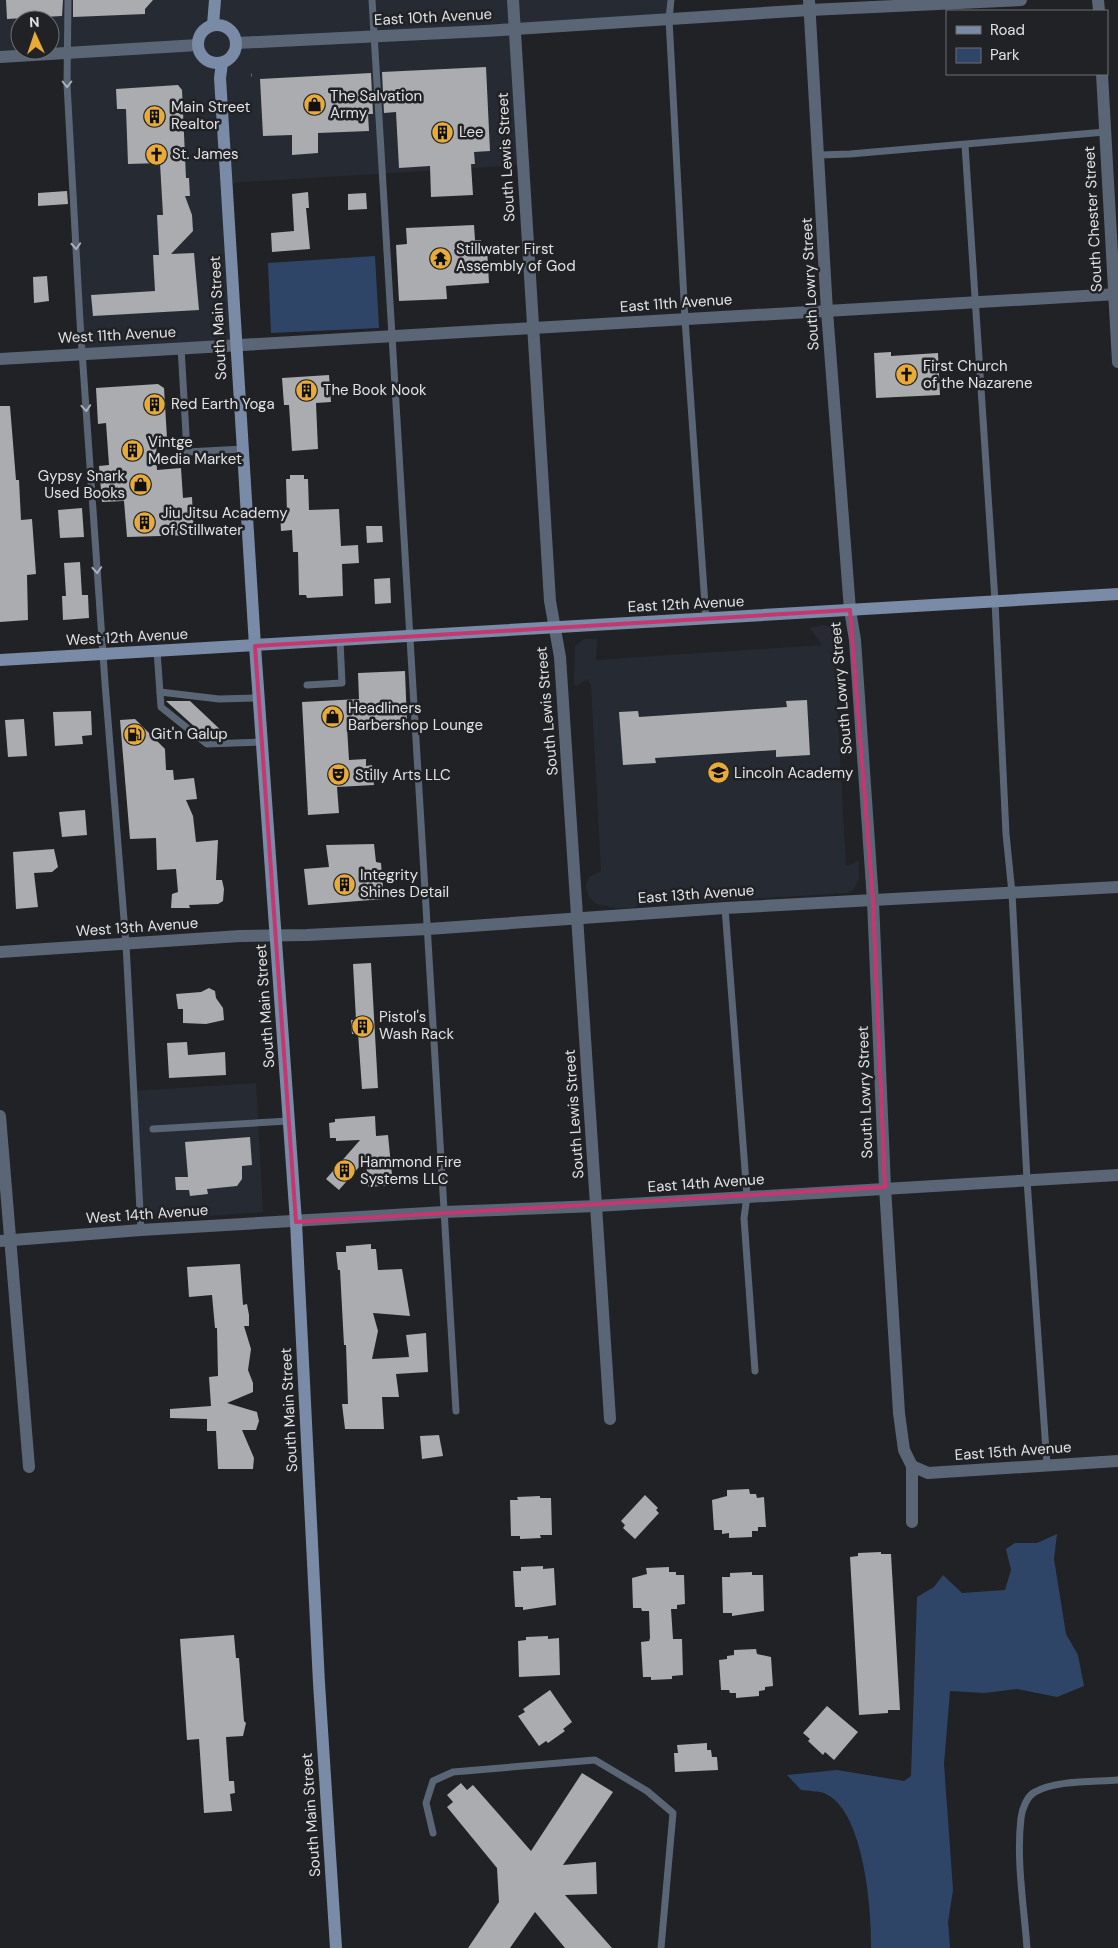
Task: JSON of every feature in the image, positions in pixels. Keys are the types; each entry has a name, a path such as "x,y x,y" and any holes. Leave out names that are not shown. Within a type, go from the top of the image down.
{"main road":[{"path":"213,25 215,0"},
{"path":"220,24 232,31 237,43 233,56 222,63 208,62 199,52 198,45 202,32 213,25 220,24"},
{"name":"South Main Street","path":"222,63 220,78 235,346 296,1222 318,1682 336,1948"},
{"name":"East 12th Avenue","path":"255,646 410,635 1118,594"},
{"name":"West 12th Avenue","path":"0,660 255,646"}],"street":[{"name":"South Lewis Street","path":"513,0 550,602 560,657 610,1419"},
{"name":"East 10th Avenue","path":"237,43 374,37 669,19 810,5 1021,0"},
{"name":"South Lowry Street","path":"810,5 820,155 827,311 850,610 855,640 873,901 885,1187 899,1413 904,1450 912,1466 912,1522"},
{"path":"0,57 198,45"},
{"name":"South Chester Street","path":"1102,75 1118,362"},
{"name":"East 11th Avenue","path":"235,346 1115,294"},
{"name":"West 11th Avenue","path":"0,359 235,346"},
{"name":"East 13th Avenue","path":"277,935 428,929 725,908 1118,887"},
{"name":"West 13th Avenue","path":"0,952 277,935"},
{"path":"0,1116 5,1241 29,1467"},
{"name":"East 14th Avenue","path":"296,1222 444,1212 596,1206 885,1187 1118,1175"},
{"name":"West 14th Avenue","path":"5,1241 141,1230 296,1222"},
{"name":"East 15th Avenue","path":"912,1466 928,1473 1118,1461"}],"lane":[{"path":"68,0 67,84 82,353 126,944 141,1230"},
{"path":"372,0 456,1411"},
{"path":"671,0 669,19 685,319 706,619"},
{"path":"820,155 965,145 1105,132"},
{"path":"965,145 995,602 1006,834 1012,893 1028,1180 1047,1465"},
{"path":"181,348 187,452 243,449"},
{"path":"307,685 342,683 340,640"},
{"path":"158,651 161,707 207,744 262,742"},
{"path":"160,692 219,699 259,698"},
{"path":"725,908 747,1196 744,1218 754,1371"},
{"path":"153,1129 288,1121"},
{"path":"433,1832 426,1803 433,1781 453,1772 595,1760 647,1791 673,1813 661,1948"},
{"path":"1027,1948 1021,1850 1021,1816 1028,1797 1036,1791 1067,1783 1118,1780"}],"highlighted area":[{"path":"850,610 873,901 885,1187 296,1222 255,646"}],"shaded area":[{"path":"0,0 669,0 669,19 515,32 522,165 229,183 235,348 83,352 66,57 60,57 60,10 10,10 10,59 0,59"},
{"name":"Lincoln Academy","path":"822,625 835,627 839,630 845,654 835,663 846,866 859,861 859,878 854,889 848,893 683,903 673,901 667,891 647,893 645,898 634,908 616,908 596,904 589,897 585,887 589,877 601,871 591,685 587,679 577,686 574,685 575,646 584,639 597,639 596,660 822,645 810,628"},
{"path":"256,1083 263,1212 152,1220 141,1215 135,1091"}],"green space":[{"path":"375,256 379,328 271,333 268,263"},
{"path":"1057,1534 1054,1559 1066,1634 1078,1655 1084,1686 1057,1697 1017,1689 984,1693 950,1691 944,1764 953,1890 948,1922 950,1948 871,1948 870,1910 863,1863 857,1839 848,1819 838,1803 824,1793 801,1790 787,1775 837,1770 904,1781 911,1776 917,1597 934,1587 943,1575 962,1593 1005,1590 1011,1570 1006,1549 1015,1543 1037,1543"}],"building":[{"path":"6,0 63,0 62,16 60,16 60,10 10,10 10,19 7,19"},
{"path":"73,0 153,0 145,9 145,14 73,17"},
{"name":"Lee","path":"486,67 490,151 474,152 475,164 471,164 473,195 431,197 430,166 399,168 396,112 384,113 382,72"},
{"name":"The Salvation Army","path":"371,73 373,114 368,114 369,131 318,133 318,153 292,155 292,135 263,136 260,79"},
{"path":"178,85 182,90 186,178 189,178 190,196 185,196 192,215 193,231 171,254 194,253 199,310 93,316 91,295 155,291 153,255 159,255 157,215 163,215 160,163 128,164 126,109 117,109 116,89"},
{"path":"67,191 68,204 38,206 38,193"},
{"path":"308,192 309,208 306,208 310,249 272,252 271,233 294,231 292,194"},
{"path":"366,193 367,209 348,210 348,194"},
{"path":"474,225 475,240 481,240 482,248 487,247 489,283 446,286 447,299 399,301 396,245 407,244 406,228"},
{"path":"47,276 49,301 34,303 33,277"},
{"name":"First Church of the Nazarene","path":"891,352 891,356 938,353 940,395 876,398 874,353"},
{"path":"329,375 331,402 316,403 318,449 292,451 289,405 284,405 282,378"},
{"path":"158,384 164,388 167,438 156,439 157,470 181,468 183,498 192,497 194,535 127,537 124,501 102,502 99,466 109,465 106,423 98,424 96,388"},
{"path":"0,406 10,406 16,480 19,480 21,520 32,519 36,574 27,575 28,620 0,622"},
{"path":"290,475 304,475 304,479 308,479 309,510 339,509 341,546 358,545 359,563 342,564 343,596 307,598 306,595 299,595 298,552 293,552 292,530 281,531 280,512 287,512 286,479 290,479"},
{"path":"82,508 84,537 60,538 58,510"},
{"path":"366,526 382,526 383,542 367,543"},
{"path":"80,562 82,595 88,595 89,618 63,620 62,596 66,596 64,563"},
{"path":"390,578 391,603 375,604 374,579"},
{"path":"405,671 407,724 347,727 349,760 366,759 366,766 372,765 374,785 337,787 339,813 308,815 302,702 359,699 358,673"},
{"path":"807,700 810,755 776,757 776,750 655,758 656,763 623,765 619,712 638,711 639,717 787,707 786,701"},
{"path":"166,701 190,701 225,734 205,736"},
{"path":"91,711 92,735 82,736 83,744 55,746 53,712"},
{"path":"24,719 27,756 8,757 5,720"},
{"path":"135,719 165,749 166,770 173,770 174,780 194,778 197,799 186,800 193,816 196,842 218,840 216,880 222,880 224,889 223,901 218,904 189,905 190,908 171,908 172,894 178,892 176,869 157,870 156,838 130,839 120,720"},
{"path":"85,810 87,835 62,837 59,812"},
{"name":"Integrity Shines Detail","path":"374,844 376,862 381,863 384,899 308,905 304,869 329,867 326,845"},
{"path":"54,849 58,867 52,872 34,873 38,907 16,909 13,852"},
{"name":"Pistol's Wash Rack","path":"371,963 378,1088 362,1089 358,1033 352,1034 351,1020 356,1020 353,964"},
{"path":"209,988 215,991 216,998 223,1008 224,1020 206,1024 183,1023 183,1009 178,1009 176,994 201,992"},
{"path":"187,1042 188,1055 225,1052 226,1075 169,1078 167,1043"},
{"path":"375,1116 376,1136 388,1135 393,1185 368,1187 366,1159 339,1190 326,1179 360,1140 336,1141 336,1138 330,1138 329,1123 335,1122 335,1119"},
{"path":"250,1137 252,1165 242,1166 242,1179 237,1186 207,1189 208,1194 190,1196 189,1190 176,1190 175,1177 188,1177 185,1142"},
{"path":"371,1244 371,1249 376,1249 378,1270 402,1269 410,1316 373,1313 378,1331 372,1359 409,1357 406,1335 426,1333 428,1372 396,1374 399,1397 382,1397 384,1429 345,1429 342,1404 348,1404 346,1345 344,1345 340,1270 338,1270 336,1252 346,1252 346,1246"},
{"path":"240,1264 243,1305 247,1304 249,1315 249,1326 244,1326 251,1349 248,1370 253,1383 253,1392 227,1403 257,1412 259,1421 256,1430 242,1430 254,1458 253,1469 218,1469 216,1431 207,1431 207,1419 170,1418 170,1409 211,1406 209,1377 218,1376 217,1328 215,1328 212,1295 189,1297 187,1267"},
{"path":"439,1435 443,1456 422,1459 420,1436"},
{"path":"749,1489 750,1494 756,1494 757,1498 764,1497 766,1527 758,1527 758,1531 752,1531 752,1537 729,1538 729,1533 722,1534 722,1530 714,1530 712,1500 727,1496 727,1490"},
{"path":"645,1495 658,1508 656,1510 659,1513 635,1539 623,1528 625,1525 621,1521"},
{"path":"540,1496 540,1498 551,1498 552,1535 540,1535 541,1538 520,1539 520,1536 511,1536 510,1500 518,1500 517,1497"},
{"path":"881,1552 881,1554 891,1554 900,1710 888,1710 888,1713 859,1715 850,1557 858,1556 858,1553"},
{"path":"543,1566 543,1569 554,1568 556,1605 523,1610 523,1607 515,1607 513,1571 521,1571 521,1567"},
{"path":"669,1567 669,1572 676,1572 676,1575 684,1575 685,1604 677,1605 677,1609 671,1609 673,1639 682,1639 683,1675 672,1676 672,1679 651,1680 651,1677 643,1677 641,1642 649,1641 650,1638 649,1611 633,1608 632,1578 647,1574 646,1568"},
{"path":"752,1572 752,1575 763,1575 764,1611 732,1616 732,1613 723,1613 722,1577 730,1577 730,1573"},
{"path":"234,1635 236,1658 239,1658 244,1721 246,1723 243,1736 226,1737 229,1781 234,1781 235,1793 230,1794 232,1811 204,1813 199,1739 187,1740 180,1639"},
{"path":"548,1636 548,1639 559,1638 560,1675 519,1677 518,1641 526,1640 526,1637"},
{"path":"756,1649 757,1654 771,1657 773,1686 765,1687 765,1690 759,1691 759,1696 736,1698 736,1693 730,1693 729,1690 721,1690 719,1660 727,1659 727,1656 734,1655 734,1650"},
{"path":"550,1690 572,1722 563,1729 565,1731 548,1743 546,1741 539,1746 518,1716 525,1712 523,1709"},
{"path":"827,1706 858,1732 834,1760 825,1752 823,1755 808,1741 810,1739 803,1733"},
{"path":"707,1743 707,1750 711,1750 712,1757 717,1757 718,1770 675,1772 674,1753 678,1753 677,1745"},
{"path":"582,1773 613,1792 563,1865 596,1862 597,1894 565,1895 612,1948 565,1948 535,1912 510,1948 468,1948 499,1902 497,1868 447,1807 453,1802 447,1795 461,1783 467,1790 473,1785 531,1851"}],"place":[{"name":"The Salvation Army","path":"314,105"},
{"name":"Main Street Realtor","path":"155,116"},
{"name":"Lee","path":"443,132"},
{"name":"St. James","path":"156,154"},
{"name":"Stillwater First Assembly of God","path":"440,258"},
{"name":"First Church of the Nazarene","path":"907,375"},
{"name":"The Book Nook","path":"307,390"},
{"name":"Red Earth Yoga","path":"155,404"},
{"name":"Vintge Media Market","path":"132,451"},
{"name":"Gypsy Snark Used Books","path":"141,485"},
{"name":"Jiu Jitsu Academy of Stillwater","path":"145,522"},
{"name":"Headliners Barbershop Lounge","path":"332,717"},
{"name":"Git'n Galup","path":"135,734"},
{"name":"Lincoln Academy","path":"718,773"},
{"name":"Stilly Arts LLC","path":"339,775"},
{"name":"Integrity Shines Detail","path":"344,884"},
{"name":"Pistol's Wash Rack","path":"363,1026"},
{"name":"Hammond Fire Systems LLC","path":"344,1171"}]}
